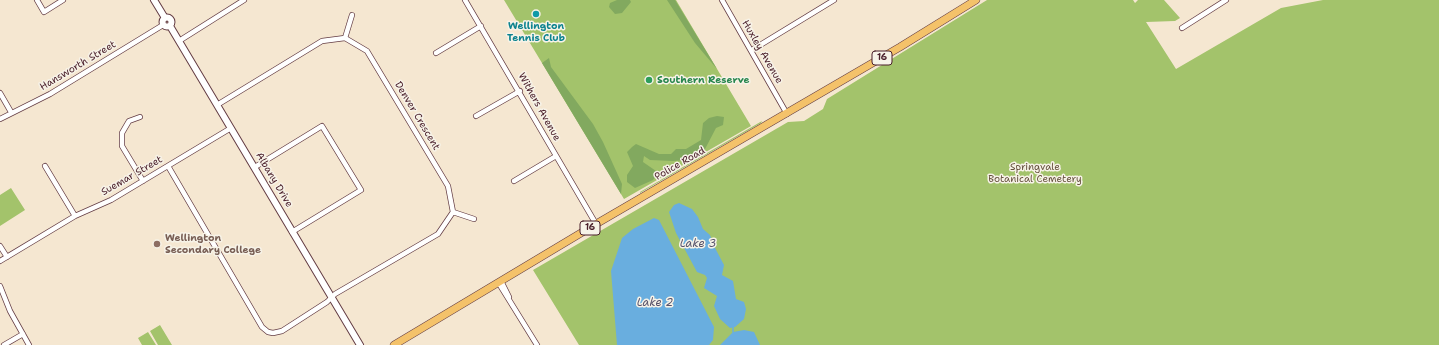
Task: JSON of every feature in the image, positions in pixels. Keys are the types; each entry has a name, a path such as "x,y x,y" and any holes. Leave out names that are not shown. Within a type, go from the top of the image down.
{"main road":[{"name":"Police Road","path":"394,345 499,281 787,114 976,0"}],"street":[{"path":"37,0 44,12 63,0"},
{"name":"Albany Drive","path":"154,0 166,23 179,41 255,167 360,345"},
{"path":"179,41 243,0"},
{"name":"Withers Avenue","path":"465,0 520,91 596,224"},
{"name":"Huxley Avenue","path":"722,0 752,50 787,114"},
{"path":"752,50 834,0"},
{"path":"1182,28 1226,0"},
{"path":"217,105 322,41 345,38 352,15"},
{"name":"Hansworth Street","path":"0,119 11,112 50,94 166,23"},
{"path":"436,53 481,26"},
{"name":"Denver Crescent","path":"345,38 367,51 448,186 453,212"},
{"path":"476,116 520,91"},
{"path":"0,93 11,112"},
{"path":"140,117 128,121 122,133 122,146 143,180"},
{"path":"255,167 322,126 361,190 292,232"},
{"name":"Suemar Street","path":"0,261 75,216 111,200 231,128"},
{"path":"514,181 556,156"},
{"path":"45,166 75,216"},
{"path":"168,166 262,327 268,332 282,331 327,302 335,294 438,234 453,212 474,219"},
{"path":"0,246 7,257"},
{"path":"499,281 535,344"},
{"path":"0,286 29,345"},
{"path":"4,345 23,334"}],"green space":[{"name":"Southern Reserve","path":"504,0 676,0 751,126 624,199"},
{"path":"617,0 630,0 631,2 622,13 615,14 609,7 610,3"},
{"path":"667,0 675,0 717,69 695,43"},
{"name":"Springvale Botanical Cemetery","path":"987,0 1133,0 1135,3 1138,0 1164,0 1180,18 1175,21 1146,22 1176,69 1281,8 1323,0 1439,0 1439,345 579,345 533,270 788,122 804,121 823,109 827,99"},
{"path":"549,58 551,67 593,124 603,142 622,184 621,194 542,63"},
{"path":"717,116 724,117 723,125 716,128 704,151 688,160 650,160 644,156 643,162 656,171 656,176 653,180 635,188 627,182 627,175 633,166 627,152 636,144 659,154 671,154 676,149 686,149 701,140 703,123 709,118"},
{"path":"762,121 761,123 640,193 640,192"},
{"path":"11,188 25,210 0,226 0,195"},
{"path":"160,325 172,345 158,345 150,331"},
{"path":"148,332 156,345 142,345 138,338"}],"water":[{"name":"Lake 3","path":"679,203 692,209 698,217 703,229 710,235 724,265 722,275 733,281 736,299 744,302 746,309 744,319 735,327 730,328 720,319 714,306 717,296 704,288 707,278 705,275 697,272 676,233 669,212 674,205"},
{"name":"Lake 2","path":"654,218 659,220 714,327 713,340 709,345 617,345 611,271 622,238 633,229"},
{"path":"744,330 754,332 760,345 720,345 733,332"}],"waterway":[{"path":"733,327 733,332"}],"place":[{"name":"Wellington Tennis Club","path":"536,14"},
{"name":"Southern Reserve","path":"649,80"},
{"name":"Wellington Secondary College","path":"157,244"}]}
